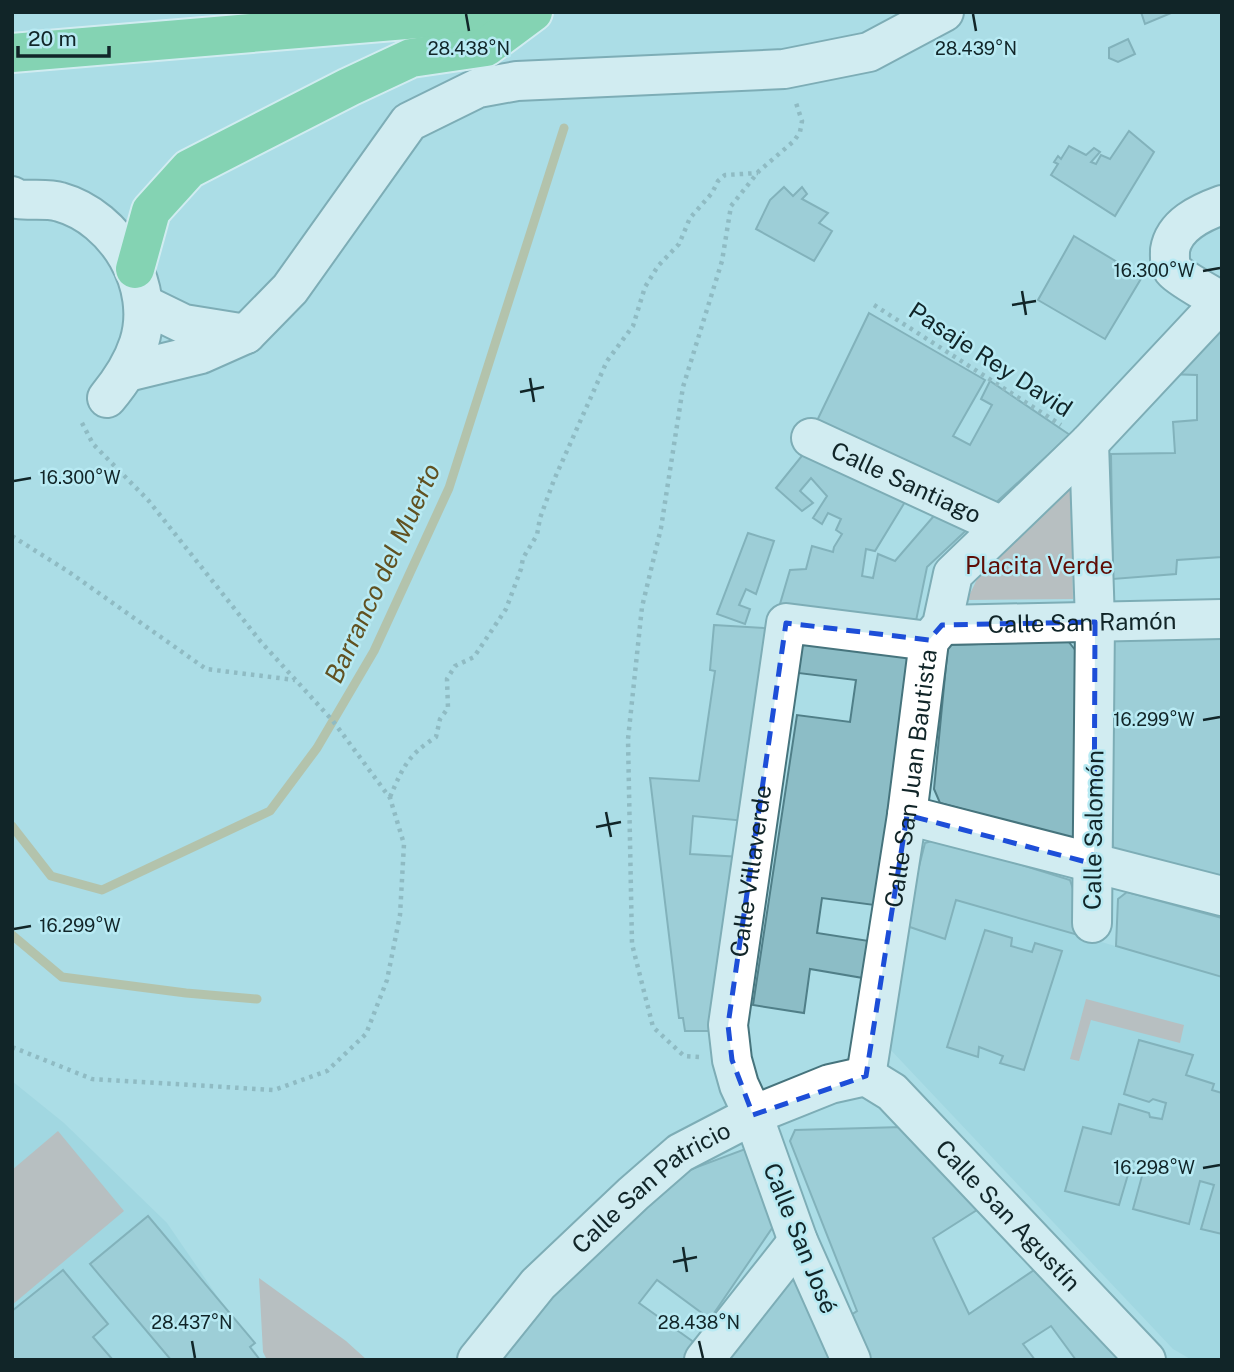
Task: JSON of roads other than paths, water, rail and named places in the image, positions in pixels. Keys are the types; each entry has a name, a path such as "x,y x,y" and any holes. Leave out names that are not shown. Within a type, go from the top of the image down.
{"highway":[{"path":"12,53 502,12"},
{"path":"139,287 151,211 189,169 411,58 486,47 533,12"}],"street":[{"path":"14,199 59,202 91,216 117,239 139,287 140,341 104,396 246,334 290,289 409,122 478,88 517,81 784,69 869,52 944,12"},
{"path":"1222,205 1204,212 1181,227 1171,246 1170,260 1175,272 1222,301"},
{"path":"139,287 184,324 246,334"},
{"name":"Calle San Juan Bautista","path":"866,1076 935,633 953,574 1088,443 1222,301"},
{"name":"Calle Santiago","path":"811,438 1002,526"},
{"name":"Calle Salomón","path":"1088,443 1095,622 1092,923"},
{"name":"Calle San Ramón","path":"786,623 935,633 1095,622 1222,620"},
{"name":"Calle Villaverde","path":"752,1115 738,1085 727,1025 786,623"},
{"path":"907,815 1222,896"},
{"name":"Calle San Patricio","path":"477,1360 538,1284 680,1153 752,1115 830,1084 866,1076"},
{"name":"Calle San Agustín","path":"866,1076 892,1092 1146,1360"},
{"name":"Calle San José","path":"752,1115 798,1241 851,1360"},
{"path":"704,1360 798,1241"}],"waterway":[{"name":"Barranco del Muerto","path":"12,826 51,876 102,890 270,811 317,748 374,651 449,488 564,128"},
{"path":"12,935 62,977 257,999"}],"park label":[{"name":"Placita Verde","path":"1039,565"}]}
